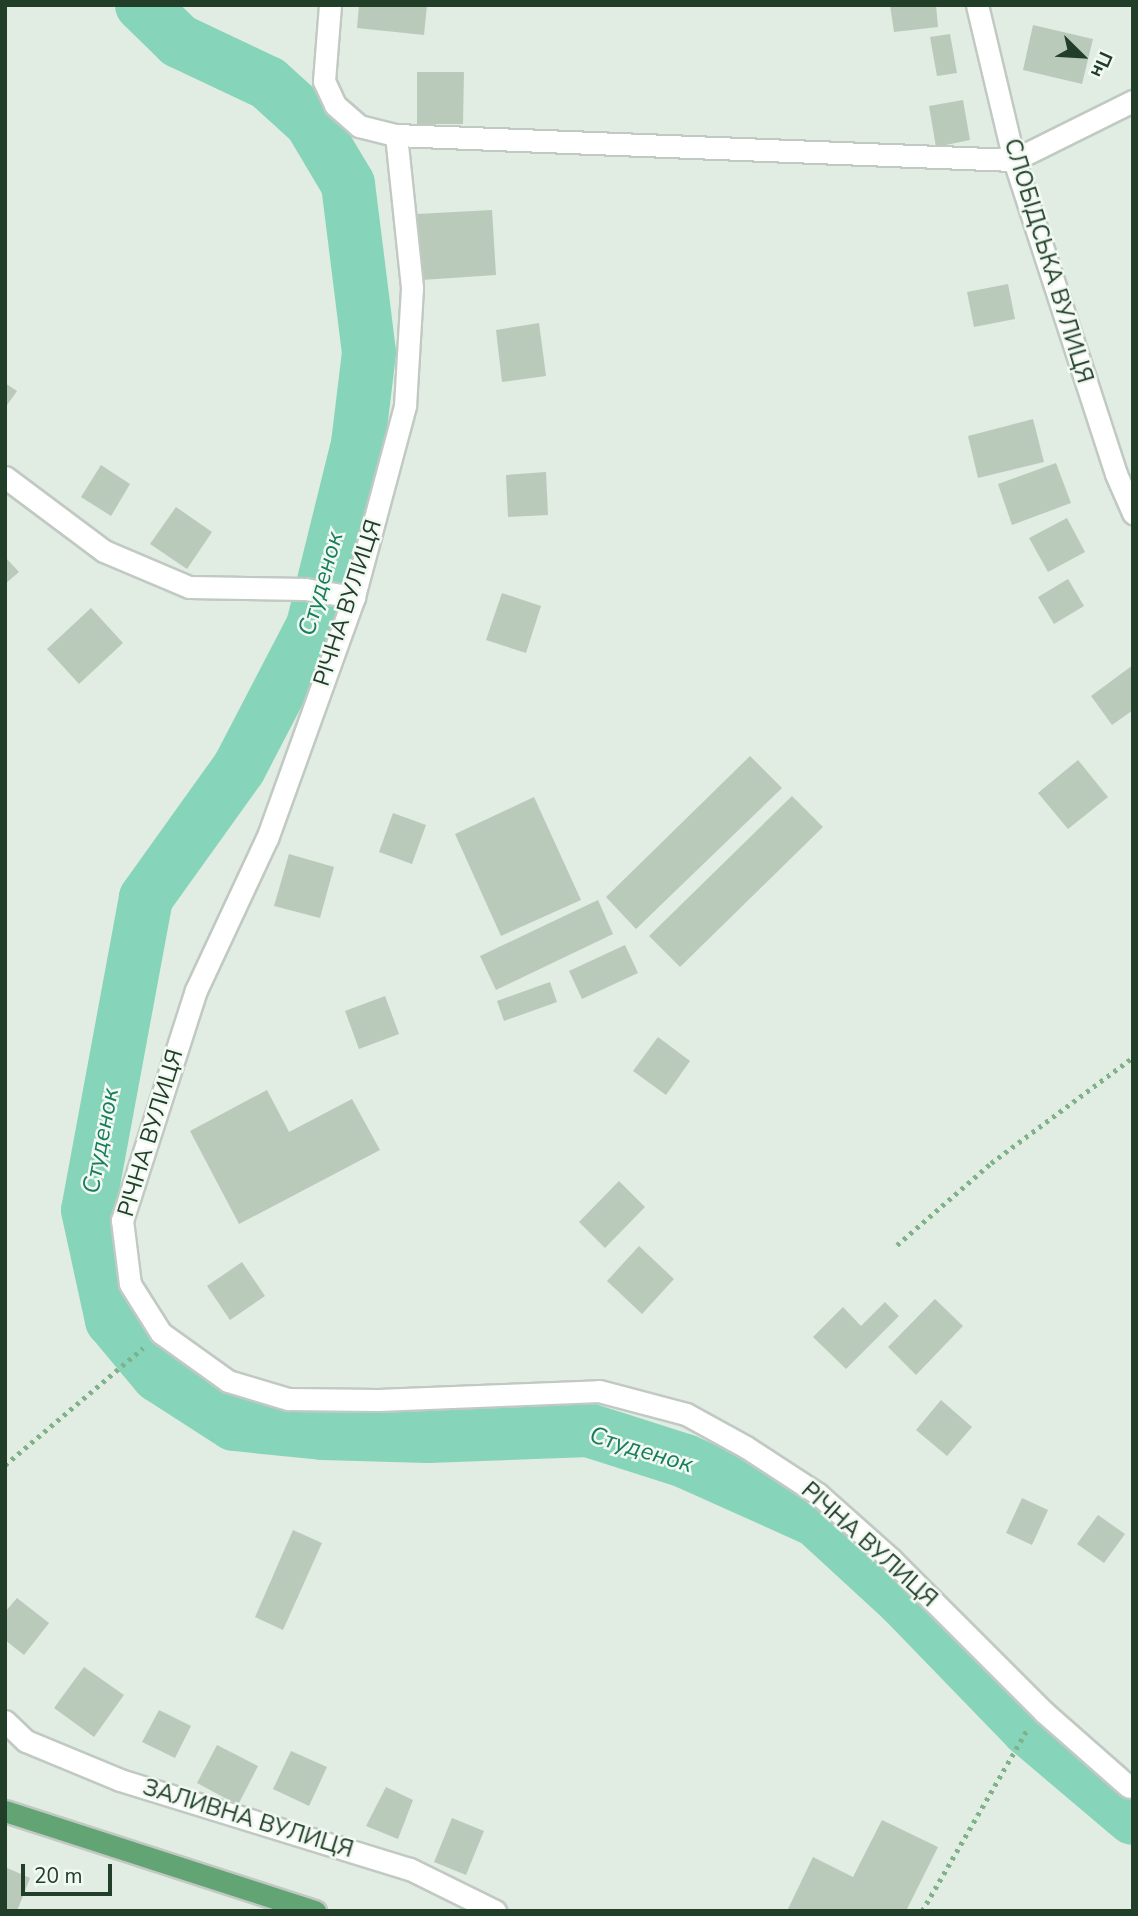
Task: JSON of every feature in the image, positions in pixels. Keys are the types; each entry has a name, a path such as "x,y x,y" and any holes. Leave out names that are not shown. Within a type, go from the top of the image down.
{"main road":[{"path":"5,1811 315,1911"}],"street":[{"path":"330,5 324,81 335,105 359,126 396,135 1014,160 1114,113 1133,101"},
{"name":"СЛОБІДСЬКА ВУЛИЦЯ","path":"977,5 1014,160 1116,474 1133,513"},
{"name":"РІЧНА ВУЛИЦЯ","path":"396,135 412,288 405,406 267,838 196,990 121,1220 130,1284 161,1334 228,1381 288,1399 378,1400 599,1391 686,1414 746,1447 818,1494 891,1559 1044,1712 1129,1787"},
{"path":"5,477 104,551 189,587 305,589 344,596"},
{"name":"ЗАЛИВНА ВУЛИЦЯ","path":"5,1721 26,1741 120,1780 410,1869 495,1911"}],"path":[{"path":"897,1245 990,1163 1133,1058"},
{"path":"5,1465 148,1344"},
{"path":"922,1911 1019,1739"}],"building":[{"path":"359,5 427,5 424,35 357,28"},
{"path":"890,5 936,5 938,27 894,32"},
{"path":"1033,25 1093,39 1082,84 1023,70"},
{"path":"950,34 957,73 937,76 930,37"},
{"path":"417,72 464,72 463,124 417,124"},
{"path":"963,100 970,140 936,147 929,106"},
{"path":"492,210 496,275 421,280 417,214"},
{"path":"1008,284 1015,319 974,327 967,292"},
{"path":"539,323 546,376 502,382 496,330"},
{"path":"5,383 17,391 5,408"},
{"path":"1033,419 1044,462 978,478 968,436"},
{"path":"1056,463 1071,503 1012,525 998,484"},
{"path":"101,465 130,484 111,516 81,497"},
{"path":"546,472 548,515 508,517 506,475"},
{"path":"176,507 212,532 187,569 150,544"},
{"path":"1067,518 1085,552 1048,572 1029,538"},
{"path":"5,557 19,572 5,584"},
{"path":"1068,579 1084,606 1054,624 1038,597"},
{"path":"502,593 541,606 526,653 486,640"},
{"path":"91,608 123,643 79,684 47,649"},
{"path":"1133,665 1133,710 1112,725 1091,696"},
{"path":"750,756 782,788 636,929 606,897"},
{"path":"1078,760 1108,797 1068,829 1038,793"},
{"path":"792,796 823,827 680,967 649,936"},
{"path":"534,797 581,900 501,936 455,834"},
{"path":"393,813 426,825 412,864 379,852"},
{"path":"289,854 334,867 320,918 274,906"},
{"path":"598,900 613,934 496,990 480,956"},
{"path":"625,945 638,973 582,999 569,971"},
{"path":"550,982 557,1002 504,1021 497,1001"},
{"path":"385,996 399,1034 359,1049 345,1011"},
{"path":"658,1037 690,1061 666,1095 633,1071"},
{"path":"267,1090 289,1132 352,1099 380,1150 239,1224 190,1131"},
{"path":"619,1181 645,1207 605,1248 579,1222"},
{"path":"639,1246 674,1279 642,1314 607,1281"},
{"path":"242,1262 265,1296 230,1320 207,1286"},
{"path":"935,1299 963,1326 916,1375 888,1347"},
{"path":"885,1302 899,1316 846,1369 813,1337 843,1307 861,1326"},
{"path":"941,1400 972,1427 947,1456 916,1430"},
{"path":"1022,1498 1048,1510 1032,1545 1006,1533"},
{"path":"1098,1515 1125,1534 1104,1563 1077,1544"},
{"path":"293,1530 322,1543 283,1630 255,1617"},
{"path":"17,1598 49,1623 24,1655 5,1640 5,1612"},
{"path":"84,1667 124,1695 94,1737 54,1708"},
{"path":"159,1710 191,1726 175,1758 142,1742"},
{"path":"217,1745 258,1766 238,1805 197,1783"},
{"path":"291,1751 327,1767 309,1806 273,1789"},
{"path":"386,1787 413,1800 398,1839 366,1826"},
{"path":"452,1818 484,1831 466,1875 434,1862"},
{"path":"882,1820 938,1847 906,1911 787,1911 813,1857 853,1877"},
{"path":"5,1867 30,1878 17,1911 5,1911"}],"waterway":[{"name":"Студенок","path":"142,5 179,41 268,83 311,122 348,184 369,353 358,444 313,626 239,768 146,898 88,1210 112,1320 158,1375 234,1424 323,1433 428,1436 588,1430 685,1461 816,1520 904,1601 1029,1730 1133,1818"}]}
